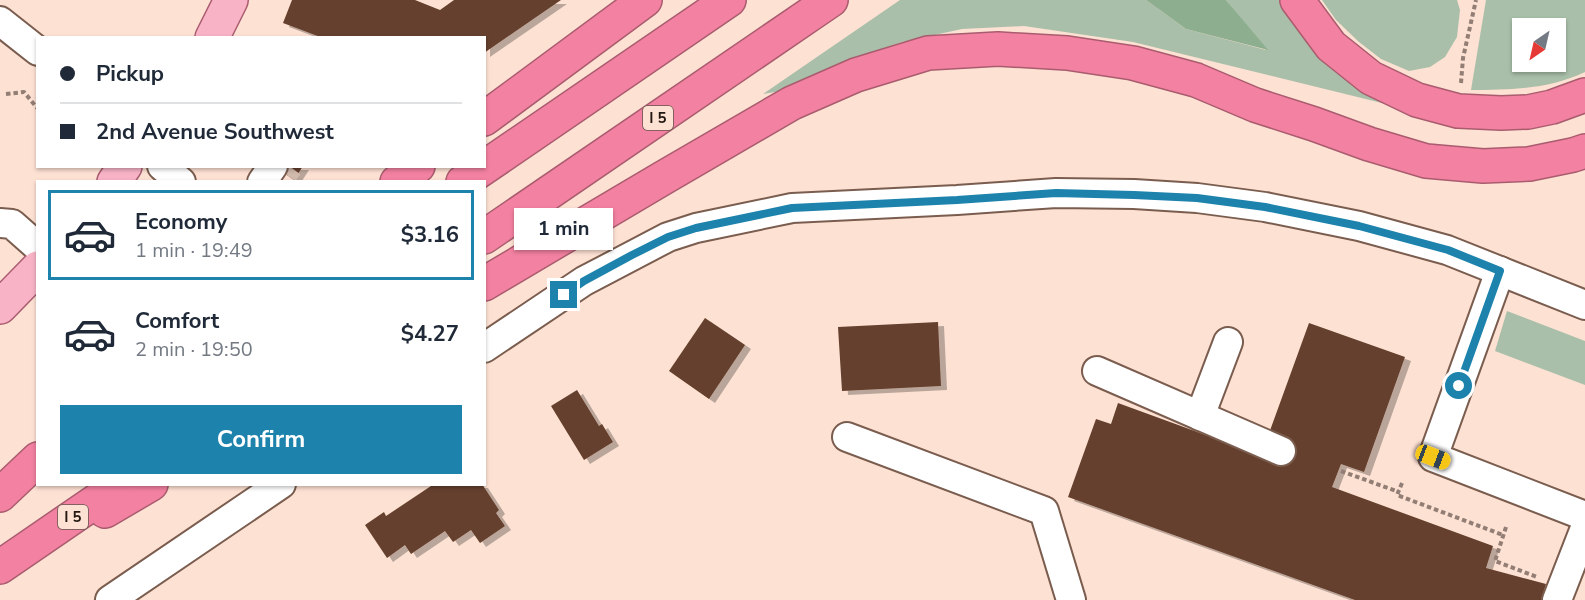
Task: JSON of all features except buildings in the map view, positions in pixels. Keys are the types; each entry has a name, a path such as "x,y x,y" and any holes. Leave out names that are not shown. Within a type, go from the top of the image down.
{"highway":[{"path":"486,118 645,0"},
{"path":"486,166 729,0"},
{"name":"I 5","path":"486,236 831,0"},
{"path":"1297,0 1331,46 1371,78 1417,100 1458,111 1501,113 1528,112 1585,95"},
{"path":"486,283 792,103 856,75 928,53 998,49 1067,53 1133,63 1196,80 1255,105 1426,161 1483,166 1529,164 1585,151"},
{"path":"400,180 415,168"},
{"path":"466,180 483,168"},
{"path":"0,496 36,461"},
{"path":"0,496 36,472"},
{"name":"I 5","path":"13,559 118,486"},
{"path":"13,559 113,507 148,486"}],"main road":[{"path":"0,306 36,270"}],"street":[{"path":"0,21 36,49"},
{"path":"164,168 179,180"},
{"path":"486,347 584,281 668,237 696,228 792,208 1056,193 1197,198 1265,207 1359,226 1448,250 1585,305"},
{"path":"0,223 12,224 36,245"},
{"path":"1500,271 1433,457 1585,516"},
{"path":"1200,416 1227,342"},
{"path":"1097,371 1281,451"},
{"path":"848,436 1044,511 1071,600"},
{"path":"110,600 278,486"},
{"path":"1557,600 1585,528"}],"path":[{"path":"1458,111 1463,58 1476,0"},
{"path":"6,94 24,92 36,106"},
{"path":"1341,471 1399,492"},
{"path":"1402,483 1397,495 1503,535"},
{"path":"1506,527 1495,561 1538,578"}],"green space":[{"path":"900,0 1146,0 1186,29 1266,50 1226,0 1280,0 1291,20 1321,55 1390,105 1133,42 1024,26 962,29 902,42 836,65 781,91 763,94"},
{"path":"1146,0 1226,0 1268,50 1186,29"},
{"path":"1322,0 1457,0 1460,10 1457,37 1445,57 1430,67 1409,71 1381,59 1359,42 1336,20"},
{"path":"1486,0 1585,0 1585,72 1558,82 1515,89 1471,90"},
{"path":"1507,311 1585,341 1585,385 1495,351"}],"tunnel":[{"path":"284,173 288,168"}],"route":[{"path":"564,295 584,281 668,237 696,228 792,208 1056,193 1197,198 1265,207 1359,226 1448,250 1500,271 1459,386"}]}
